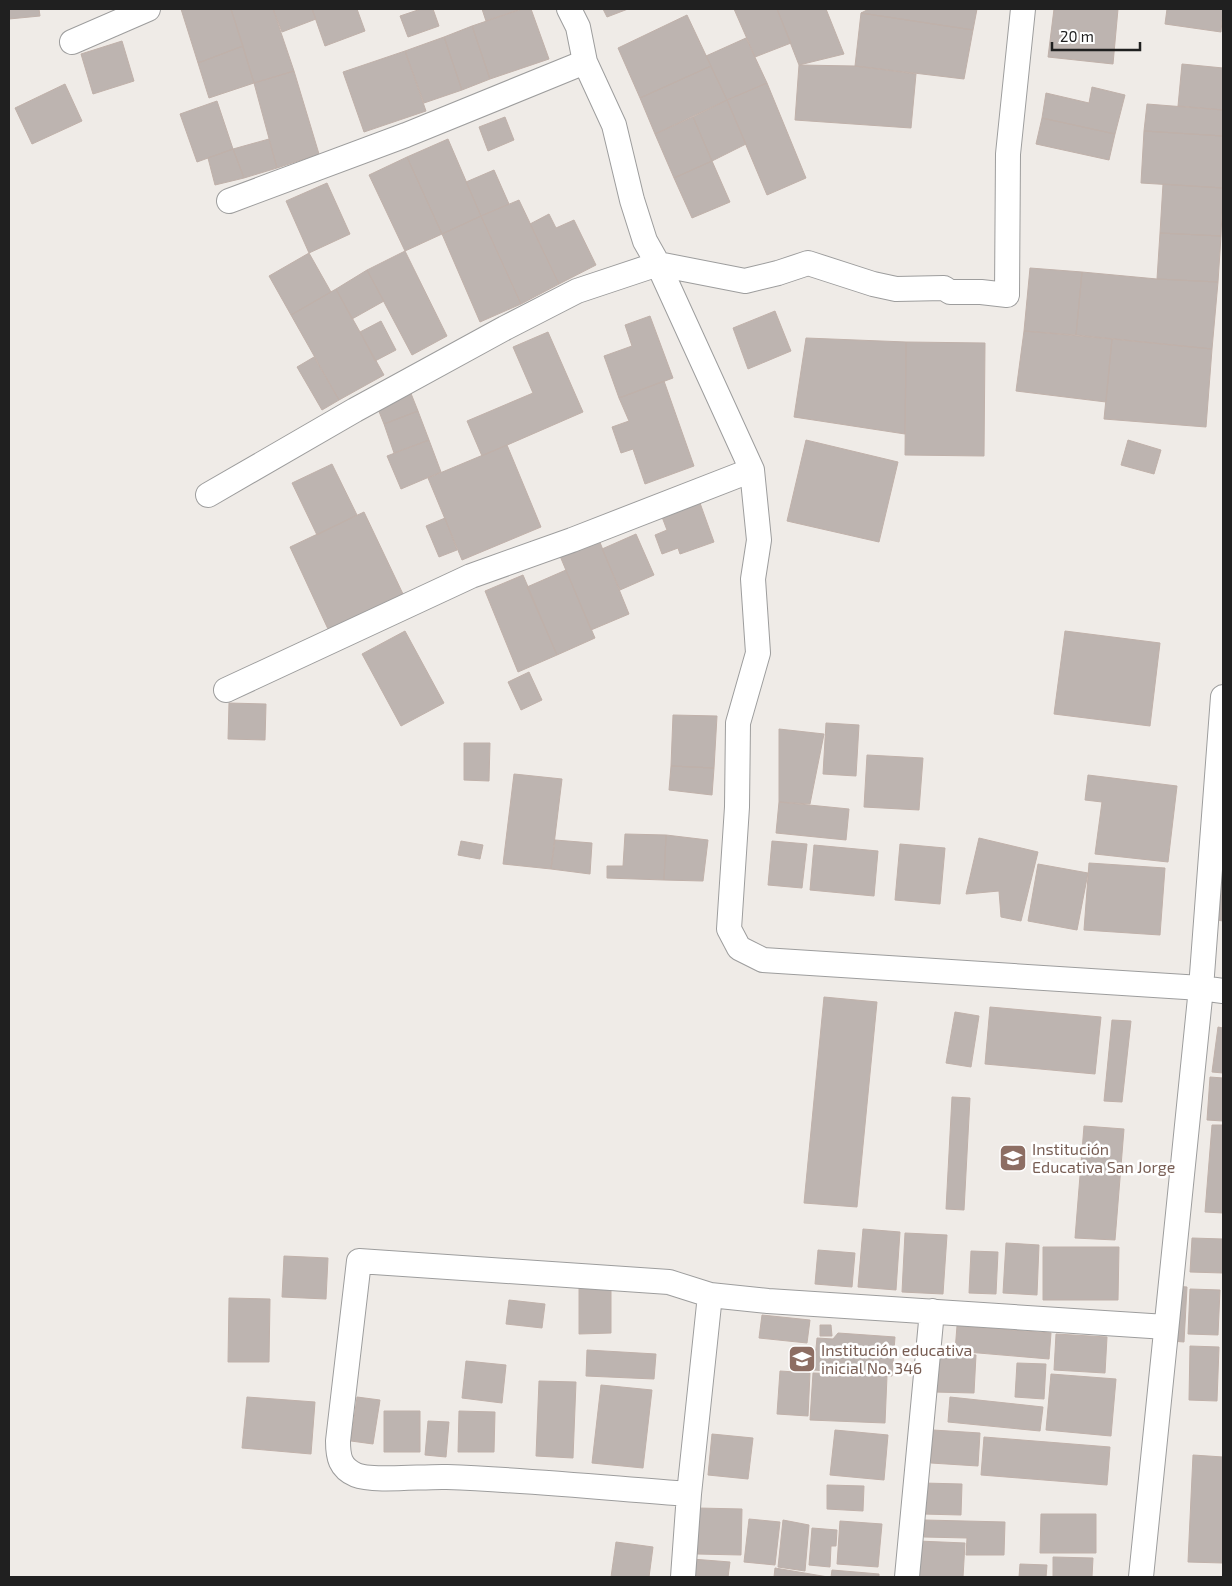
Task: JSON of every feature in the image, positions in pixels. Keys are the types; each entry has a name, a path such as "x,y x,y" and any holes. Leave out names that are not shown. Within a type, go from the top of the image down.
{"street":[{"path":"72,42 148,9"},
{"path":"568,9 578,27 585,62 614,125 632,200 645,241 658,264 752,470 759,540 753,579 758,653 738,723 737,806 729,929 740,948 763,960 1212,989"},
{"path":"208,495 355,410 577,291 658,264 745,281 808,263 873,284 896,289 944,288 950,292 980,292 1007,295 1008,154 1023,9"},
{"path":"229,200 406,135 585,62"},
{"path":"226,690 471,576 572,540 752,470"},
{"path":"1141,1577 1166,1327 1212,989 1223,697"},
{"path":"689,1494 445,1477 366,1477 350,1472 341,1463 338,1454 338,1441 359,1261 669,1282 710,1295 778,1301 1166,1327"},
{"path":"683,1577 689,1494 710,1295"},
{"path":"907,1577 932,1311"}],"building":[{"path":"9,9 39,9 40,16 9,19"},
{"path":"181,9 231,9 243,46 198,63"},
{"path":"231,9 273,9 294,71 254,83"},
{"path":"273,9 312,9 316,19 282,32"},
{"path":"312,9 357,9 365,31 325,46"},
{"path":"421,9 433,9 439,26 408,37 400,16"},
{"path":"482,9 518,9 518,10 486,21"},
{"path":"522,9 531,9 549,59 490,79 472,26"},
{"path":"603,9 628,9 607,17"},
{"path":"734,9 777,9 791,43 755,57"},
{"path":"777,9 826,9 844,54 799,65"},
{"path":"869,9 977,9 973,30 861,13"},
{"path":"1054,9 1118,9 1113,64 1048,57"},
{"path":"1167,9 1223,9 1221,32 1165,24"},
{"path":"861,13 973,30 964,79 855,66"},
{"path":"687,15 711,66 640,98 618,48"},
{"path":"472,26 490,79 462,90 444,37"},
{"path":"444,37 462,90 424,103 405,51"},
{"path":"746,38 767,83 727,100 706,56"},
{"path":"122,41 134,81 93,94 81,54"},
{"path":"243,46 254,83 209,98 198,63"},
{"path":"405,51 426,111 364,132 343,72"},
{"path":"1182,64 1223,68 1223,110 1178,106"},
{"path":"799,65 855,66 916,74 911,128 795,120"},
{"path":"711,66 727,100 655,134 640,98"},
{"path":"294,71 319,154 277,168 254,83"},
{"path":"767,83 806,178 767,195 727,100"},
{"path":"65,84 82,121 32,144 15,108"},
{"path":"1092,87 1125,95 1115,134 1042,118 1046,93 1089,103"},
{"path":"727,100 746,144 712,161 693,117"},
{"path":"217,101 233,149 197,162 180,114"},
{"path":"1147,104 1223,110 1223,136 1144,131"},
{"path":"505,117 514,140 488,151 479,127"},
{"path":"693,117 712,161 674,178 655,134"},
{"path":"1042,118 1115,134 1109,160 1036,144"},
{"path":"1144,131 1223,136 1223,188 1141,183"},
{"path":"269,139 277,168 244,178 233,149"},
{"path":"448,139 481,216 442,234 407,157"},
{"path":"233,149 244,178 215,185 208,158"},
{"path":"407,157 442,234 405,251 369,175"},
{"path":"712,161 730,202 692,218 674,178"},
{"path":"494,170 509,204 481,216 466,182"},
{"path":"327,183 350,234 309,253 286,201"},
{"path":"1163,184 1223,188 1221,236 1160,233"},
{"path":"519,200 559,284 521,304 481,216"},
{"path":"549,214 556,228 574,220 596,265 559,284 530,224"},
{"path":"481,216 521,304 480,322 442,234"},
{"path":"1160,233 1221,236 1218,282 1157,279"},
{"path":"405,251 447,336 412,355 367,270"},
{"path":"309,253 331,292 291,315 269,276"},
{"path":"1030,268 1082,272 1076,335 1024,331"},
{"path":"367,270 384,301 352,319 336,289"},
{"path":"1082,272 1218,282 1212,349 1076,335"},
{"path":"336,289 384,375 339,400 291,315"},
{"path":"775,311 791,351 748,369 733,328"},
{"path":"650,316 673,378 619,398 604,356 632,346 625,325"},
{"path":"381,321 396,350 375,361 360,332"},
{"path":"1024,331 1112,339 1106,402 1016,391"},
{"path":"548,332 583,412 482,456 467,421 533,393 513,347"},
{"path":"806,338 906,342 905,434 794,417"},
{"path":"1112,339 1212,349 1206,427 1104,419"},
{"path":"906,342 985,343 984,456 905,455"},
{"path":"314,357 339,400 322,410 297,367"},
{"path":"664,381 694,466 645,484 633,449 621,453 612,427 629,421 619,398"},
{"path":"410,391 418,411 384,424 376,404"},
{"path":"418,411 429,440 394,453 384,424"},
{"path":"429,440 441,472 401,489 387,456"},
{"path":"806,440 898,462 879,542 787,521"},
{"path":"1128,440 1161,450 1154,474 1121,465"},
{"path":"507,445 541,527 462,560 428,478"},
{"path":"332,464 357,515 317,535 292,483"},
{"path":"700,503 714,542 680,554 678,548 662,554 655,535 667,530 662,517"},
{"path":"364,512 403,594 328,629 290,547"},
{"path":"445,518 457,550 439,557 426,526"},
{"path":"636,534 654,575 620,590 602,549"},
{"path":"599,540 629,614 591,630 560,556"},
{"path":"566,570 595,638 557,655 527,587"},
{"path":"523,575 557,655 518,672 485,591"},
{"path":"405,631 444,703 401,726 362,654"},
{"path":"1065,631 1160,643 1150,726 1054,714"},
{"path":"529,672 542,700 521,710 508,682"},
{"path":"229,703 266,704 265,740 228,739"},
{"path":"673,715 717,716 714,768 671,766"},
{"path":"826,723 859,725 856,776 823,774"},
{"path":"779,729 824,734 810,804 779,802"},
{"path":"464,743 490,743 489,781 464,780"},
{"path":"867,755 923,758 919,810 864,807"},
{"path":"671,766 714,768 712,795 669,790"},
{"path":"514,774 562,779 551,869 503,864"},
{"path":"1088,775 1177,786 1168,862 1095,854 1102,802 1085,800"},
{"path":"779,802 849,809 846,840 776,833"},
{"path":"1223,820 1223,921 1210,919"},
{"path":"625,834 666,835 664,880 607,878 607,866 623,866"},
{"path":"666,835 708,840 703,881 664,880"},
{"path":"979,838 1038,852 1021,921 1001,917 999,891 966,894"},
{"path":"555,840 592,843 590,874 551,869"},
{"path":"461,841 483,845 480,859 458,855"},
{"path":"772,841 807,844 802,888 768,885"},
{"path":"900,844 945,848 940,904 895,900"},
{"path":"814,845 878,851 874,896 810,890"},
{"path":"1089,863 1165,868 1160,935 1084,930"},
{"path":"1038,864 1088,873 1077,930 1028,921"},
{"path":"824,997 877,1002 857,1207 804,1203"},
{"path":"990,1007 1101,1017 1095,1074 985,1064"},
{"path":"955,1012 979,1016 971,1067 946,1063"},
{"path":"1112,1020 1131,1021 1122,1102 1104,1101"},
{"path":"1218,1027 1223,1028 1223,1073 1212,1072"},
{"path":"1210,1077 1223,1078 1223,1121 1207,1120"},
{"path":"952,1097 970,1098 964,1210 946,1209"},
{"path":"1212,1125 1223,1125 1223,1213 1205,1212"},
{"path":"1084,1126 1124,1129 1115,1240 1075,1238"},
{"path":"863,1229 900,1232 896,1290 858,1287"},
{"path":"905,1233 947,1235 943,1294 902,1292"},
{"path":"1192,1238 1223,1239 1223,1273 1190,1272"},
{"path":"1006,1243 1039,1245 1037,1295 1003,1293"},
{"path":"1043,1247 1119,1247 1118,1300 1043,1300"},
{"path":"818,1250 855,1253 852,1287 815,1284"},
{"path":"971,1251 998,1252 996,1294 969,1293"},
{"path":"284,1256 328,1258 326,1299 282,1297"},
{"path":"1175,1286 1187,1287 1184,1342 1171,1341"},
{"path":"579,1288 611,1288 611,1333 579,1334"},
{"path":"1190,1289 1220,1290 1218,1335 1188,1334"},
{"path":"229,1298 270,1299 269,1362 228,1362"},
{"path":"509,1300 545,1304 542,1328 506,1324"},
{"path":"762,1315 810,1320 807,1343 759,1338"},
{"path":"820,1325 831,1325 832,1336 820,1336"},
{"path":"957,1326 1051,1333 1049,1359 955,1351"},
{"path":"838,1333 895,1337 892,1376 814,1370 817,1338 833,1339"},
{"path":"1056,1334 1107,1337 1105,1373 1054,1370"},
{"path":"1190,1346 1219,1347 1217,1401 1189,1400"},
{"path":"587,1350 656,1354 654,1379 586,1376"},
{"path":"936,1352 976,1355 974,1393 934,1392"},
{"path":"466,1361 506,1365 502,1403 462,1398"},
{"path":"1017,1363 1046,1364 1044,1399 1015,1397"},
{"path":"780,1371 810,1373 808,1416 777,1414"},
{"path":"813,1373 887,1376 885,1423 810,1420"},
{"path":"1051,1374 1116,1379 1111,1436 1046,1430"},
{"path":"539,1381 576,1382 573,1458 536,1456"},
{"path":"601,1385 652,1390 643,1468 592,1463"},
{"path":"247,1397 315,1402 311,1454 242,1448"},
{"path":"357,1397 380,1400 373,1444 351,1441"},
{"path":"950,1397 1043,1407 1040,1431 948,1422"},
{"path":"384,1411 420,1411 420,1452 384,1452"},
{"path":"459,1411 495,1412 494,1452 458,1452"},
{"path":"428,1421 449,1422 446,1457 425,1455"},
{"path":"835,1430 888,1435 884,1480 830,1475"},
{"path":"933,1430 980,1433 978,1466 931,1463"},
{"path":"712,1434 753,1438 748,1479 708,1475"},
{"path":"984,1437 1110,1447 1107,1485 981,1475"},
{"path":"1193,1455 1223,1457 1223,1563 1188,1562"},
{"path":"923,1483 962,1484 961,1515 922,1514"},
{"path":"827,1485 864,1486 863,1511 827,1509"},
{"path":"698,1508 742,1509 741,1555 697,1554"},
{"path":"1041,1514 1096,1514 1096,1553 1040,1553"},
{"path":"749,1519 780,1522 775,1565 744,1562"},
{"path":"783,1520 809,1525 805,1571 778,1567"},
{"path":"925,1520 1005,1522 1004,1555 966,1555 967,1538 924,1537"},
{"path":"840,1521 882,1524 878,1567 837,1564"},
{"path":"812,1528 837,1530 836,1546 831,1546 830,1567 809,1565"},
{"path":"918,1541 965,1543 963,1577 917,1577"},
{"path":"616,1542 653,1547 649,1577 611,1577"},
{"path":"1053,1557 1093,1558 1092,1577 1053,1577"},
{"path":"692,1559 730,1562 728,1577 690,1577"},
{"path":"1020,1564 1047,1565 1046,1577 1019,1577"},
{"path":"775,1568 828,1577 774,1577"},
{"path":"832,1570 879,1574 879,1577 831,1577"}],"place":[{"name":"Institución Educativa San Jorge","path":"1013,1158"},
{"name":"Institución educativa inicial No. 346","path":"802,1359"}]}
